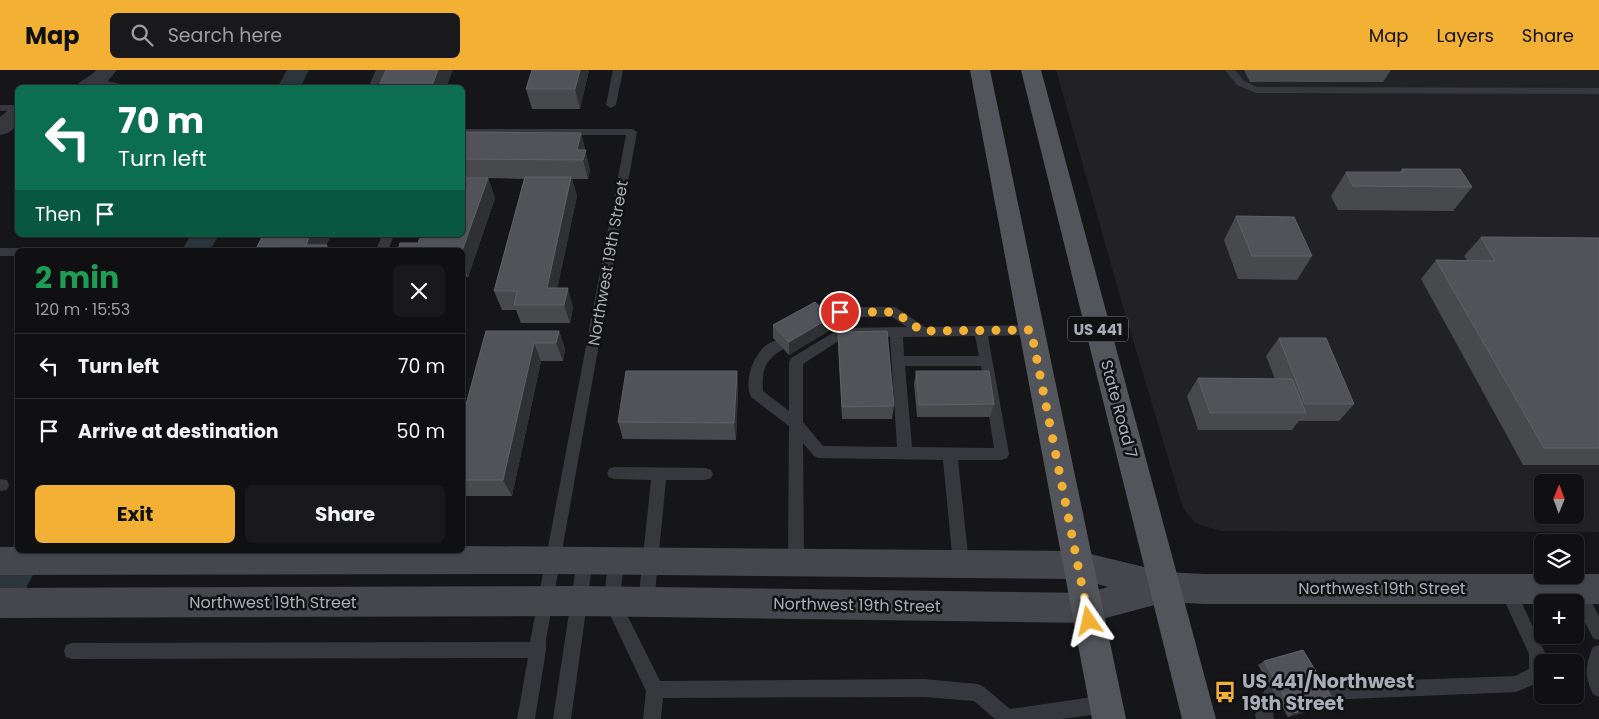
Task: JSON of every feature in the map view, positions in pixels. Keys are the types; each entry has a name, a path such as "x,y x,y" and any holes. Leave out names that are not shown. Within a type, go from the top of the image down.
{"main road":[{"path":"980,70 1108,711"},
{"name":"State Road 7","path":"1031,70 1199,719"}],"street":[{"path":"0,128 15,116"},
{"name":"Northwest 19th Street","path":"0,561 96,561 263,556 1078,565 1165,587 1204,590 1588,589"},
{"name":"Northwest 19th Street","path":"0,603 646,602 1087,608 1165,587"}],"lane":[{"path":"374,85 381,70"},
{"path":"611,105 618,70"},
{"path":"1230,70 1235,79 1244,87 1256,90 1599,91"},
{"path":"96,80 115,85"},
{"path":"0,108 15,108"},
{"name":"Northwest 19th Street","path":"465,132 632,132 538,640 538,650 526,719"},
{"path":"0,252 15,252"},
{"path":"822,322 840,312 895,312 922,331"},
{"path":"780,345 765,354 756,369 756,393 796,424 819,452 1002,454 981,330"},
{"path":"796,562 796,362 841,333 1031,330"},
{"path":"896,332 905,454"},
{"path":"898,361 987,361"},
{"path":"950,454 961,564"},
{"path":"614,474 706,474"},
{"path":"646,602 659,474"},
{"path":"562,719 585,560"},
{"path":"616,560 612,602 654,690 652,719"},
{"path":"1265,719 1264,715 1271,694 1516,684 1538,674 1537,653 1507,589"},
{"path":"1588,589 1599,632"},
{"path":"72,651 538,650"},
{"path":"1599,653 1594,678 1599,688"},
{"path":"654,690 924,688 978,693 1008,719 1108,711"}],"shaded area":[{"path":"1056,70 1599,70 1599,532 1220,531 1195,523 1183,508 1124,310"}],"building":[{"path":"386,70 438,70 432,85 379,85"},
{"path":"532,70 580,70 575,89 526,89"},
{"path":"465,132 581,133 577,150 586,150 583,160 465,159"},
{"path":"1402,169 1460,169 1472,187 1353,186 1346,172 1404,172"},
{"path":"525,177 571,177 547,288 568,288 564,305 514,305 517,291 494,291"},
{"path":"465,178 488,178 463,248 399,248 400,243 418,243 420,237 465,237"},
{"path":"1236,216 1294,217 1312,256 1252,256"},
{"path":"262,237 309,237 306,245 327,245 326,248 257,247"},
{"path":"1481,237 1599,238 1599,448 1544,448 1436,260 1495,261"},
{"path":"815,302 831,317 789,342 773,325"},
{"path":"486,331 559,331 556,343 534,343 503,480 465,480 465,408"},
{"path":"887,331 894,406 842,407 838,332"},
{"path":"1279,338 1326,338 1354,404 1305,404"},
{"path":"626,371 737,371 734,423 618,422"},
{"path":"916,371 989,371 994,404 919,405"},
{"path":"1198,378 1292,379 1306,413 1210,413"},
{"path":"1303,650 1334,701 1294,713 1264,661"}],"waterway":[{"path":"290,85 298,70"},
{"path":"197,248 204,237"},
{"path":"0,601 26,553"}],"place":[{"name":"US 441/Northwest 19th Street","path":"1225,692"}],"route":[{"path":"840,312 895,312 922,331 1031,330 1089,621"}]}
